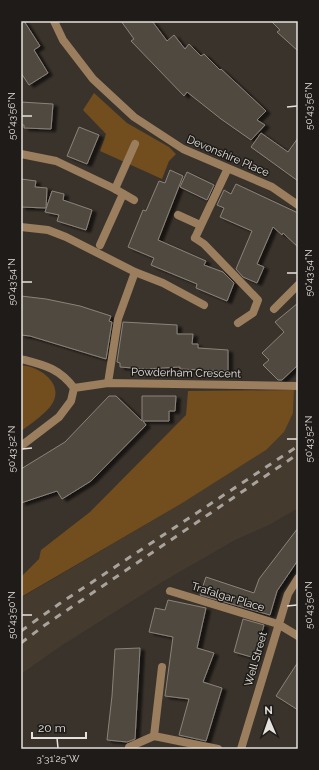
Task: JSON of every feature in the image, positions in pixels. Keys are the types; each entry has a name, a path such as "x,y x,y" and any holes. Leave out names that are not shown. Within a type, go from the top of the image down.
{"street":[{"name":"Devonshire Place","path":"54,21 63,40 93,79 134,117 183,149 272,187 298,204"},
{"path":"115,189 135,144"},
{"path":"21,154 56,161 115,189 134,200"},
{"path":"228,168 194,238 204,244 258,300 253,313 238,323"},
{"path":"100,245 123,194"},
{"path":"178,215 200,225"},
{"path":"21,227 48,230 60,235 109,258 134,272 163,283 204,305"},
{"path":"108,383 118,319 134,272"},
{"path":"274,309 298,285"},
{"path":"21,359 49,366 67,379 74,388 71,401 59,417 21,446"},
{"name":"Powderham Crescent","path":"74,388 108,383 298,386"},
{"name":"Well Street","path":"241,749 288,594 298,578"},
{"name":"Trafalgar Place","path":"170,592 278,624 298,636"},
{"path":"154,736 162,667"},
{"path":"129,749 130,747 154,736 218,749"}],"shaded area":[{"path":"94,93 127,123 169,147 176,154 169,161 162,179 100,151 106,134 83,110"},
{"path":"21,365 29,366 43,373 54,385 55,391 54,399 50,407 40,417 21,431"},
{"path":"294,390 298,390 298,508 269,525 235,540 162,582 61,646 21,674 21,598 179,505 293,413"},
{"path":"294,390 293,413 284,432 266,450 179,505 21,597 21,577 39,559 41,550 90,512 186,415 188,391"}],"building":[{"path":"21,21 24,21 40,46 34,50 48,73 29,85 21,73"},
{"path":"121,21 152,21 167,41 174,35 185,49 189,44 201,56 204,54 266,111 257,120 265,125 251,140 187,92 184,96 131,41 134,39"},
{"path":"271,21 298,21 298,51 277,32 280,30"},
{"path":"21,102 53,104 51,129 24,128 24,125 21,125"},
{"path":"79,127 99,135 87,164 67,156"},
{"path":"261,133 288,152 298,138 298,181 251,147"},
{"path":"170,170 183,176 158,240 206,261 204,265 223,272 234,283 227,301 196,288 197,284 151,265 154,258 128,247 143,210 146,211 159,181 165,183"},
{"path":"187,172 214,185 207,200 180,187"},
{"path":"21,179 36,181 35,187 47,188 46,208 21,207"},
{"path":"236,184 298,213 298,247 283,233 282,235 273,227 257,264 264,267 257,283 243,277 236,269 252,231 220,217 224,208 217,205 224,190 231,194"},
{"path":"52,191 64,194 63,200 92,210 86,230 57,221 59,215 45,212"},
{"path":"21,296 46,299 80,306 111,316 109,321 112,322 106,359 30,336 21,335"},
{"path":"298,303 298,365 282,380 278,380 263,365 269,360 262,353 284,332 275,322"},
{"path":"123,322 177,325 177,334 193,334 192,344 198,344 198,348 228,350 228,371 180,369 180,367 145,369 120,367 120,363 117,362"},
{"path":"109,396 116,396 142,421 142,396 176,396 175,411 169,411 169,421 143,421 146,425 91,481 62,499 57,491 21,503 21,469 65,442"},
{"path":"298,528 298,560 277,591 270,615 200,595 206,577 254,593 259,579"},
{"path":"168,600 206,608 197,648 214,653 203,682 222,688 206,741 179,735 189,699 165,696 173,637 149,632 155,608 165,610"},
{"path":"243,619 264,625 255,658 234,652"},
{"path":"140,648 135,739 127,742 107,740 115,649"},
{"path":"298,662 298,710 276,696"}],"railway":[{"path":"21,631 59,604 298,446"},
{"path":"21,643 45,625 298,454"}]}
